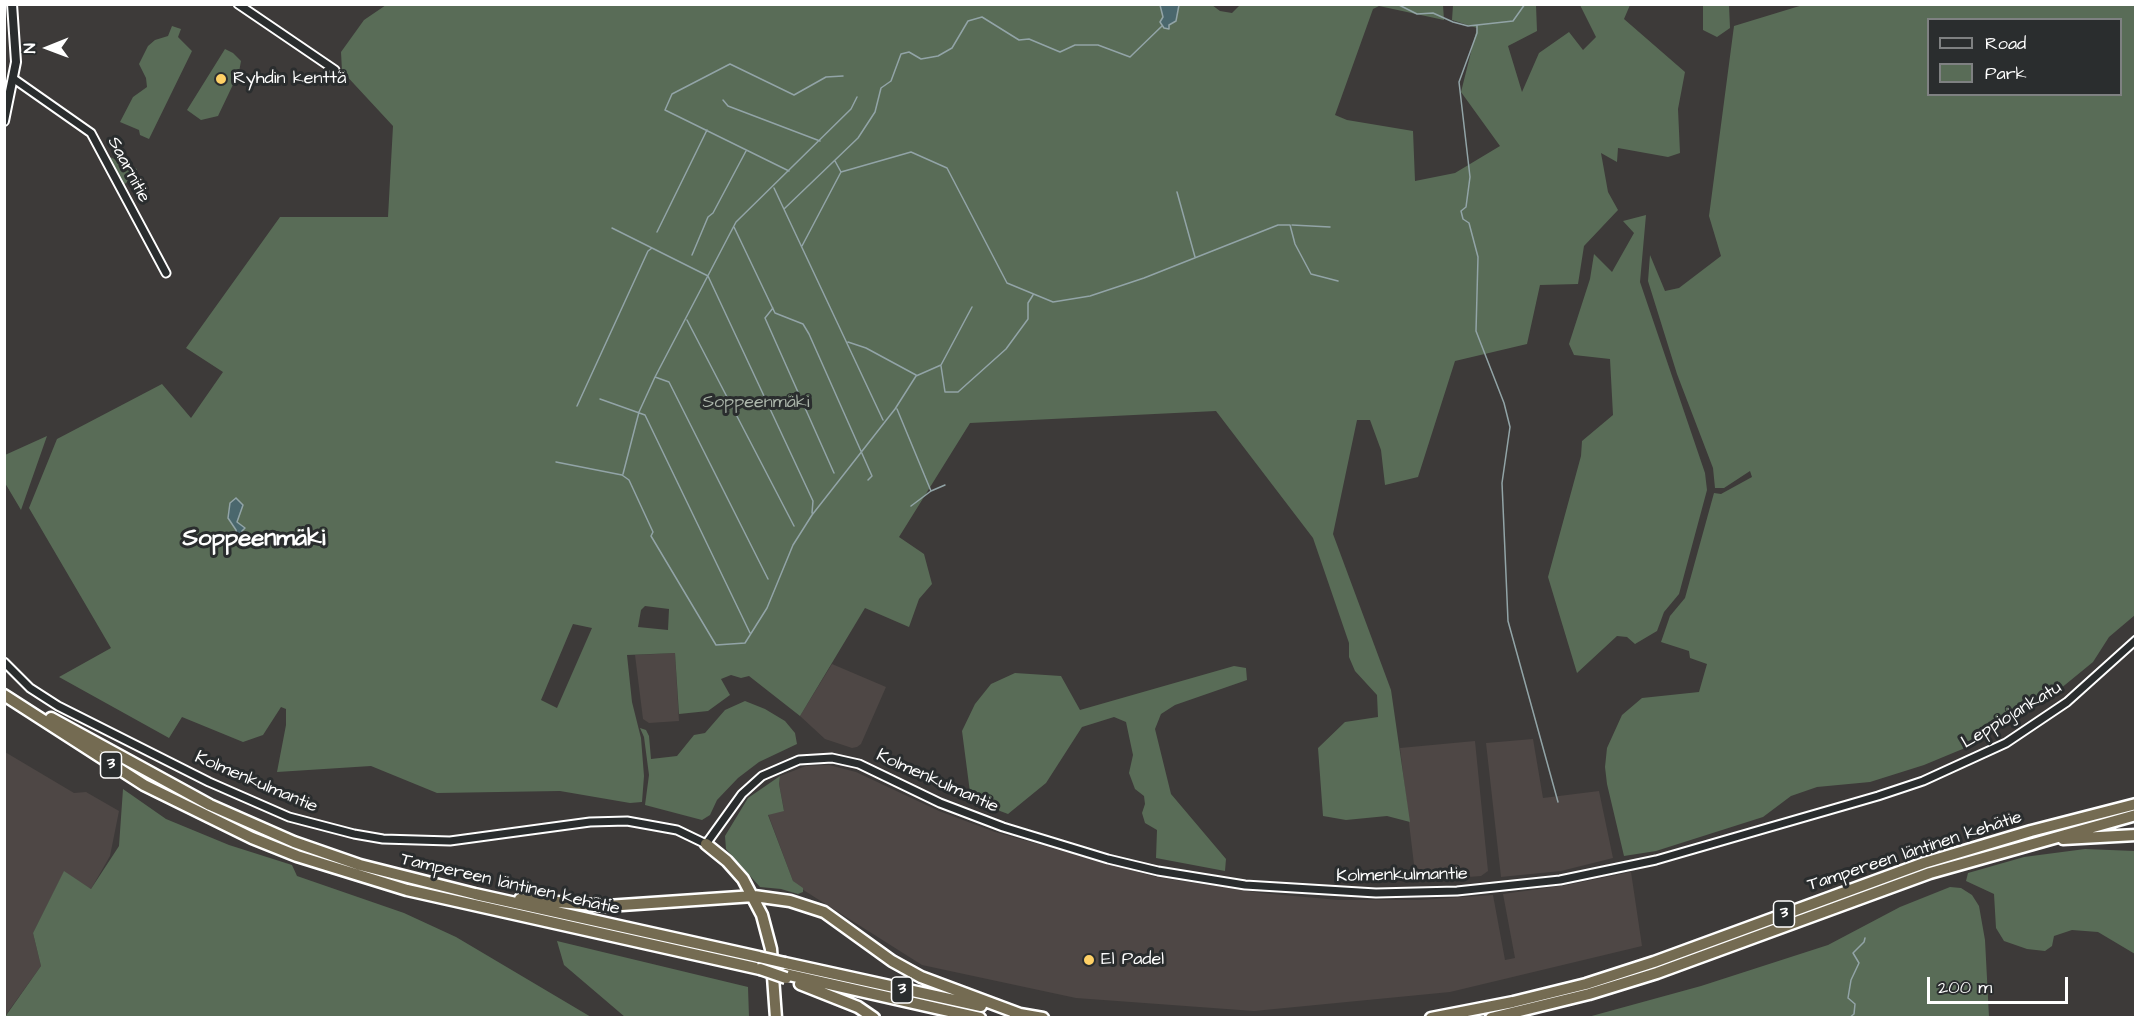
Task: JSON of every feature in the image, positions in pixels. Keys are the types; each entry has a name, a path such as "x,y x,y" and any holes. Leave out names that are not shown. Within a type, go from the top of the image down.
{"highway":[{"name":"Tampereen läntinen kehätie","path":"4,688 65,727 139,768 255,825 360,865 475,894 759,957 785,972 980,1017"},
{"name":"Tampereen läntinen kehätie","path":"4,695 144,785 252,838 297,856 416,892 760,969 1043,1017"},
{"name":"Tampereen läntinen kehätie","path":"1431,1017 1513,1002 1586,984 1654,962 1924,863 2133,804"},
{"name":"Tampereen läntinen kehätie","path":"1491,1017 1588,994 1657,973 1855,898 2033,842 2136,815"},
{"path":"2033,842 2099,836 2136,836"},
{"path":"706,844 736,870 754,896 771,949 777,1017"},
{"path":"475,894 608,906 754,896 790,901 815,908 839,922 892,961 921,977 1020,1014"},
{"path":"785,972 874,1017"}],"main road":[{"path":"4,121 14,79 16,52 12,4"}],"street":[{"path":"238,4 335,70"},
{"name":"Saarnitie","path":"14,79 91,133 166,273"},
{"name":"Leppiojankatu","path":"1923,781 1980,756 2042,720 2094,680 2136,640"},
{"name":"Kolmenkulmantie","path":"4,662 30,688 58,706 243,798 321,827 383,839 450,841 590,822 627,821 677,830 706,844 742,794 762,776 799,760 832,758 859,764 940,803 1003,828 1158,871 1245,885 1312,891 1421,893 1560,880 1656,860 1923,781"}],"shaded area":[{"path":"675,653 679,721 649,723 643,719 635,655"},
{"path":"832,664 886,687 861,744 857,747 852,748 825,739 800,716"},
{"path":"1533,739 1543,798 1599,791 1613,858 1561,871 1501,877 1486,743"},
{"path":"1475,741 1488,871 1481,876 1416,881 1400,748"},
{"path":"5,752 74,793 86,792 119,811 110,856 91,889 64,872 33,933 41,966 5,1016"},
{"path":"829,765 856,772 939,811 995,832 1156,877 1261,893 1339,900 1420,900 1493,895 1505,960 1515,958 1503,894 1567,885 1631,872 1642,946 1450,992 1254,1011 1076,998 922,965 797,886 793,881 768,814 784,810 779,784 780,776 806,766"}],"green space":[{"name":"Soppeenmäki","path":"1160,4 1169,29 1169,25 1176,21 1179,5 1212,5 1220,11 1232,13 1240,5 1443,5 1444,20 1379,6 1373,9 1335,115 1347,120 1413,131 1415,181 1455,173 1500,146 1461,92 1477,28 1452,20 1453,5 1536,5 1537,31 1508,46 1522,92 1539,53 1569,32 1583,50 1596,37 1580,5 1630,5 1624,19 1685,72 1678,109 1680,153 1668,157 1618,148 1617,162 1601,153 1608,192 1618,210 1584,246 1578,284 1540,285 1527,344 1455,361 1418,477 1385,485 1381,450 1370,420 1357,420 1333,534 1391,690 1410,822 1387,816 1346,820 1323,816 1318,748 1345,722 1378,717 1377,695 1355,671 1349,657 1349,643 1313,538 1216,411 970,423 899,537 924,554 932,584 919,599 909,627 865,608 800,716 749,676 741,678 731,675 721,679 730,695 708,711 679,714 675,653 627,655 632,702 641,738 644,776 642,802 630,803 560,791 437,793 371,766 277,772 286,725 286,709 281,707 263,735 243,742 182,717 169,738 59,677 111,648 29,508 57,439 162,384 191,418 223,372 186,348 280,217 388,217 393,126 342,71 341,52 364,20 386,5","holes":["645,606 669,609 668,630 638,627 641,610","573,624 592,628 557,708 541,700"]},
{"path":"1806,4 2135,5 2135,615 2109,637 2093,662 2049,698 1965,748 1924,765 1870,782 1817,787 1791,796 1763,817 1656,851 1624,856 1607,784 1605,767 1607,748 1622,715 1642,698 1699,692 1707,664 1690,658 1689,651 1661,642 1670,616 1685,598 1714,493 1721,494 1752,477 1750,471 1724,488 1715,488 1713,468 1677,374 1648,281 1650,255 1665,291 1679,288 1721,256 1709,216 1734,26"},
{"path":"1703,5 1729,5 1730,28 1717,37 1703,30"},
{"path":"172,26 181,29 178,37 192,51 149,139 140,135 139,130 120,122 133,97 147,87 146,78 139,64 148,46 155,40 168,36"},
{"name":"Ryhdin kenttä","path":"225,49 241,61 239,72 218,116 201,120 187,110"},
{"path":"103,154 137,169 131,179 122,186"},
{"path":"1646,215 1640,282 1705,473 1707,490 1679,594 1664,612 1657,631 1635,644 1627,637 1617,636 1577,673 1548,577 1581,456 1582,441 1613,415 1610,359 1574,355 1569,344 1590,279 1594,254 1612,272 1634,233 1623,221"},
{"path":"47,436 21,510 5,483 5,455"},
{"path":"1234,666 1246,668 1247,680 1175,705 1161,714 1155,729 1171,794 1226,859 1225,871 1156,858 1157,830 1145,823 1142,813 1145,804 1144,796 1135,789 1129,773 1133,755 1126,722 1114,717 1082,727 1046,783 1008,814 971,800 962,731 975,704 991,684 1015,673 1061,676 1080,710"},
{"path":"745,701 785,721 795,733 797,744 759,762 738,778 717,800 710,815 702,820 645,805 649,775 644,737 640,728 646,730 649,736 651,759 677,756 694,735 705,733 725,710"},
{"path":"780,776 779,784 784,811 768,815 793,881 803,888 803,892 798,894 781,889 760,887 726,849 725,836 748,798"},
{"path":"123,789 166,819 229,845 292,865 297,876 404,913 456,937 591,1017 5,1017 41,966 33,933 64,871 91,889 119,846"},
{"path":"2085,849 2135,851 2135,954 2098,932 2072,930 2054,936 2052,946 2045,951 2027,949 2004,941 1996,928 1994,894 1966,881 1968,873 2024,857"},
{"path":"1950,887 1961,888 1972,895 1979,906 1985,940 1989,1017 1588,1017 1701,986 1828,945 1900,907"},
{"path":"557,941 748,987 749,1017 625,1017 564,965"}],"water":[{"path":"1160,5 1179,5 1176,21 1169,25 1169,29 1164,28 1160,22 1163,17"},
{"path":"236,498 243,505 237,522 245,528 242,531 242,539 238,540 236,530 228,518 230,503"}],"waterway":[{"path":"1397,4 1417,14 1433,13 1468,26 1513,21 1525,4"},
{"path":"784,209 858,138 875,112 881,88 891,81 901,54 909,52 921,59 938,56 952,48 968,21 982,17 1019,40 1029,39 1060,52 1075,45 1098,45 1130,57 1162,26"},
{"path":"1477,25 1477,33 1459,82 1470,177 1466,207 1461,211 1463,219 1469,223 1478,257 1476,331 1504,403 1510,427 1502,483 1508,621 1558,802"},
{"path":"789,171 665,110 672,94 730,64 794,95 826,77 843,76"},
{"path":"623,474 639,412 736,222 851,109 857,97"},
{"path":"723,100 728,106 820,141"},
{"path":"657,232 707,130"},
{"path":"692,255 708,217 713,213 746,151"},
{"path":"841,172 911,152 947,168 1007,283 1053,302 1090,296 1144,278 1278,225 1290,225 1295,244 1311,274 1338,281"},
{"path":"802,246 841,172 835,161"},
{"path":"774,188 883,420"},
{"path":"1177,192 1195,257"},
{"path":"1292,225 1330,227"},
{"path":"734,227 775,313 803,324 809,334 872,476 868,480"},
{"path":"612,228 708,276 813,501 812,513"},
{"path":"577,406 648,251 652,248"},
{"path":"941,366 945,392 958,392 1006,349 1028,319 1028,303 1033,295"},
{"path":"556,462 622,475 629,480 653,532 651,536 716,645 745,643 767,608 793,545 812,515 895,409 916,376 941,365 972,307"},
{"path":"773,308 765,318 834,473"},
{"path":"687,320 794,526"},
{"path":"848,342 866,348 916,375"},
{"path":"655,377 669,382 768,579"},
{"path":"600,399 645,415 750,633"},
{"path":"897,409 931,491"},
{"path":"911,506 931,491 945,485"},
{"path":"1849,1018 1854,1014 1855,1004 1848,998 1851,980 1859,963 1853,953 1865,938"}],"place":[{"name":"Ryhdin kenttä","path":"221,79"},
{"name":"El Padel","path":"1089,960"}],"district":[{"name":"Soppeenmäki","path":"254,540"}]}
